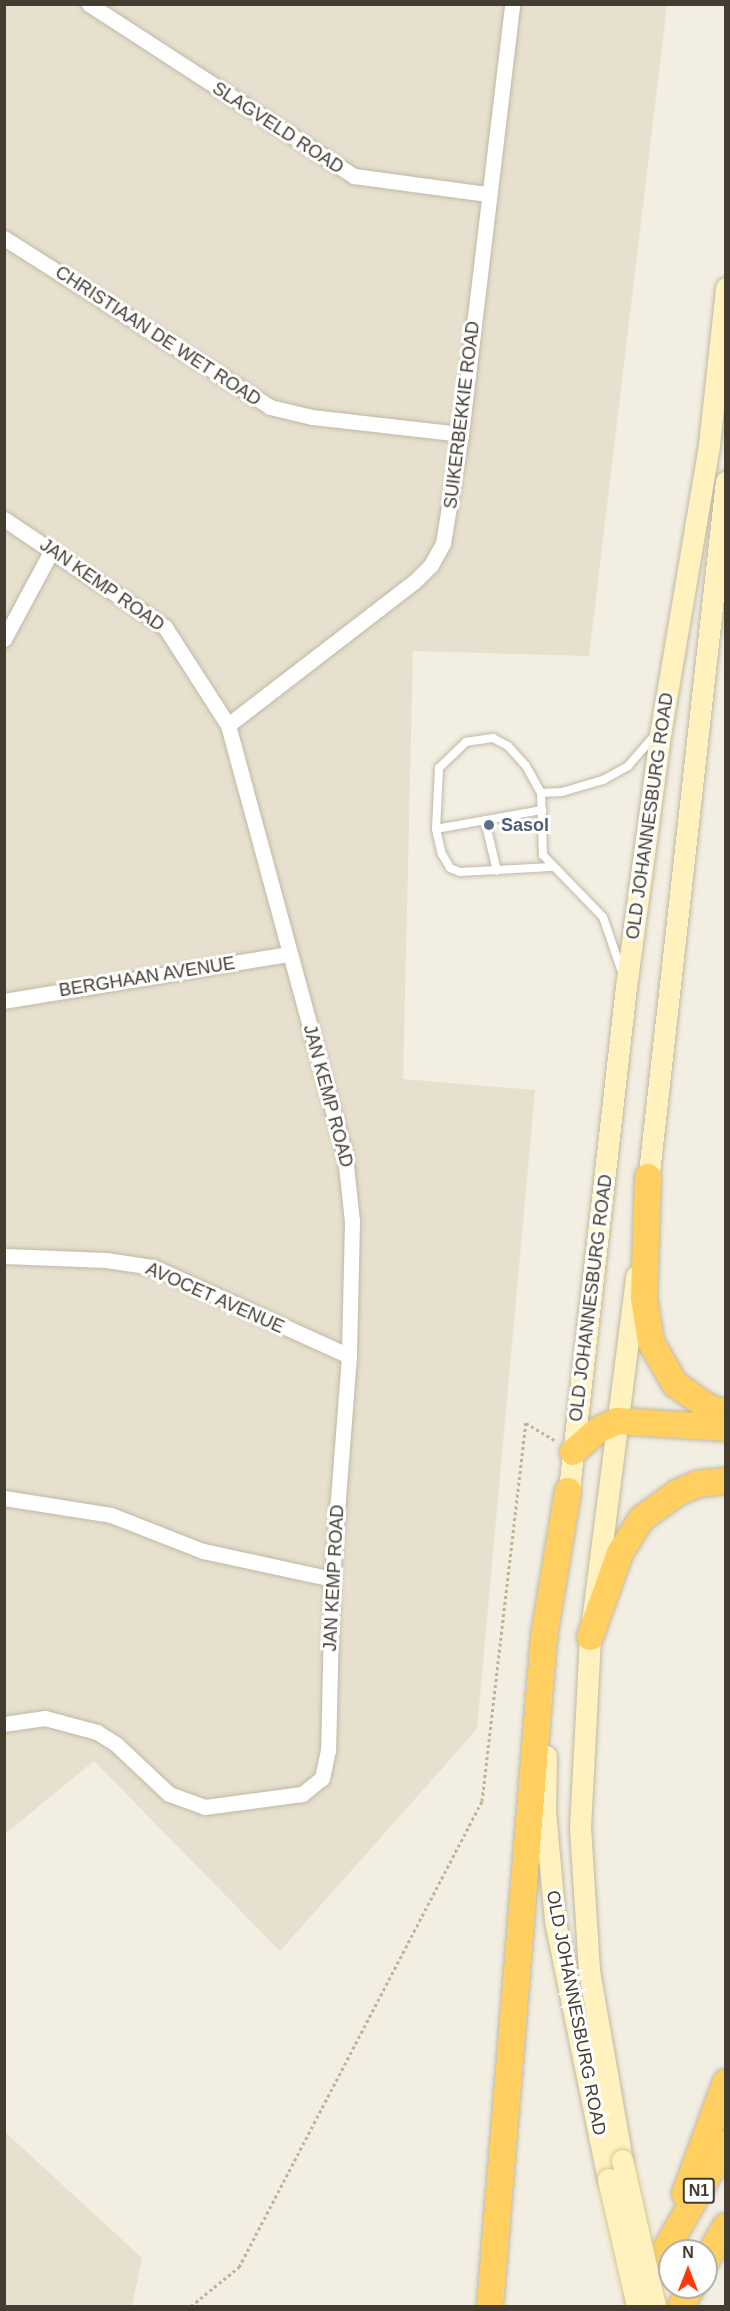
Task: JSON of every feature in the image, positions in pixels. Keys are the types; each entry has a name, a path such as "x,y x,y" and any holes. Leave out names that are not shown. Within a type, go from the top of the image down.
{"highway":[{"path":"648,1178 644,1298 651,1342 675,1384 698,1402 726,1414"},
{"path":"573,1452 598,1430 617,1421 726,1428"},
{"path":"590,1637 620,1553 641,1519 677,1492 697,1484 726,1481"},
{"path":"490,2307 544,1636 568,1491"},
{"path":"672,2238 705,2132 726,2082"},
{"name":"N1","path":"635,2307 726,2144"},
{"name":"N1","path":"718,2240 726,2226"}],"main road":[{"name":"OLD JOHANNESBURG ROAD","path":"635,2307 555,1921 544,1811 545,1759 568,1491 626,987 661,729 699,511 726,288"},
{"name":"OLD JOHANNESBURG ROAD","path":"655,2307 622,2160 596,2022 583,1897 582,1752 590,1637 648,1178 726,481"}],"street":[{"name":"SLAGVELD ROAD","path":"89,4 354,176 488,194"},
{"name":"SUIKERBEKKIE ROAD","path":"228,725 424,574 437,556 446,531 460,434 512,4"},
{"name":"CHRISTIAAN DE WET ROAD","path":"4,238 270,407 312,417 460,434"},
{"name":"JAN KEMP ROAD","path":"4,519 165,627 228,725 349,1175 349,1356 332,1579 328,1761 318,1783 291,1796 215,1807 196,1805 169,1794 116,1744 97,1732 45,1718 4,1724"},
{"path":"4,639 52,550"},
{"name":"BERGHAAN AVENUE","path":"4,1001 289,954"},
{"name":"AVOCET AVENUE","path":"4,1256 106,1260 153,1267 349,1356"},
{"path":"4,1498 111,1515 203,1551 332,1579"}],"lane":[{"path":"541,793 562,792 611,777 628,766 661,729"},
{"path":"551,867 497,871 450,868 436,829 439,768 466,742 493,738 508,746 526,766 541,793 541,845 551,867 585,894 603,917 626,987"},
{"path":"436,829 542,810"},
{"path":"485,820 497,871"}],"path":[{"path":"191,2307 239,2266 482,1801 526,1423 573,1452"}],"shaded area":[{"path":"5,5 667,5 589,656 413,651 403,1079 535,1090 477,1729 280,1951 94,1761 5,1834"},
{"path":"4,2131 142,2258 132,2306 5,2306"}],"place":[{"name":"Sasol","path":"489,825"}]}
